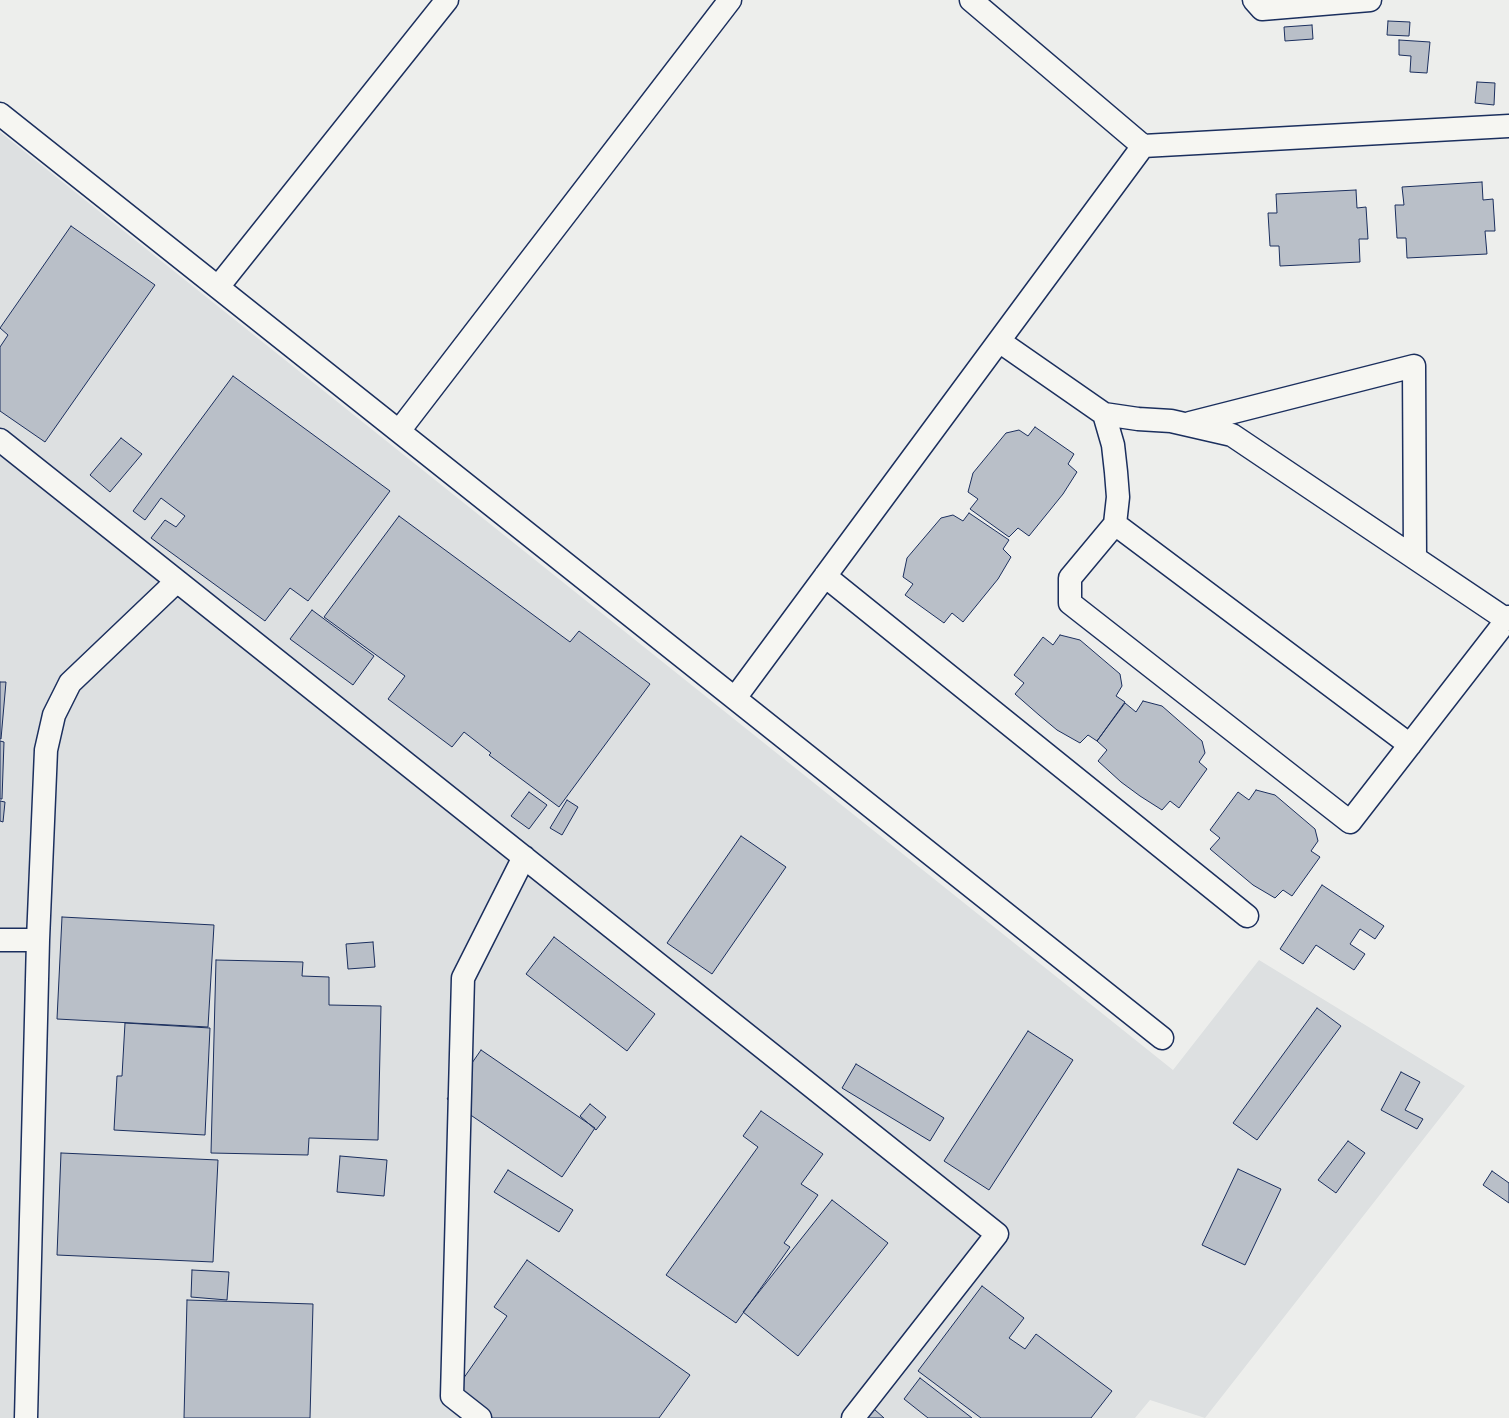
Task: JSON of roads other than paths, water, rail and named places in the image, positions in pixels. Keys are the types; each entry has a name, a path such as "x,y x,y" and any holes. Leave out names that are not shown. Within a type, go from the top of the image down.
{"street":[{"path":"218,287 447,0"},
{"path":"399,431 730,0"},
{"path":"971,0 1143,146 1509,126"},
{"path":"1254,0 1262,9 1370,0"},
{"path":"0,114 1162,1038"},
{"path":"735,698 1143,146"},
{"path":"999,341 1104,414 1138,419 1171,421 1232,435 1508,619 1350,822 1070,603 1070,578 1115,524 1118,497 1116,472 1113,445 1104,414"},
{"path":"1187,424 1414,366 1415,558"},
{"path":"0,440 997,1234 853,1418"},
{"path":"1115,524 1410,745"},
{"path":"825,576 1247,916"},
{"path":"26,1418 38,940 46,750 54,715 70,683 177,581"},
{"path":"480,1418 452,1396 463,978 524,857"},
{"path":"0,940 38,940"}]}
